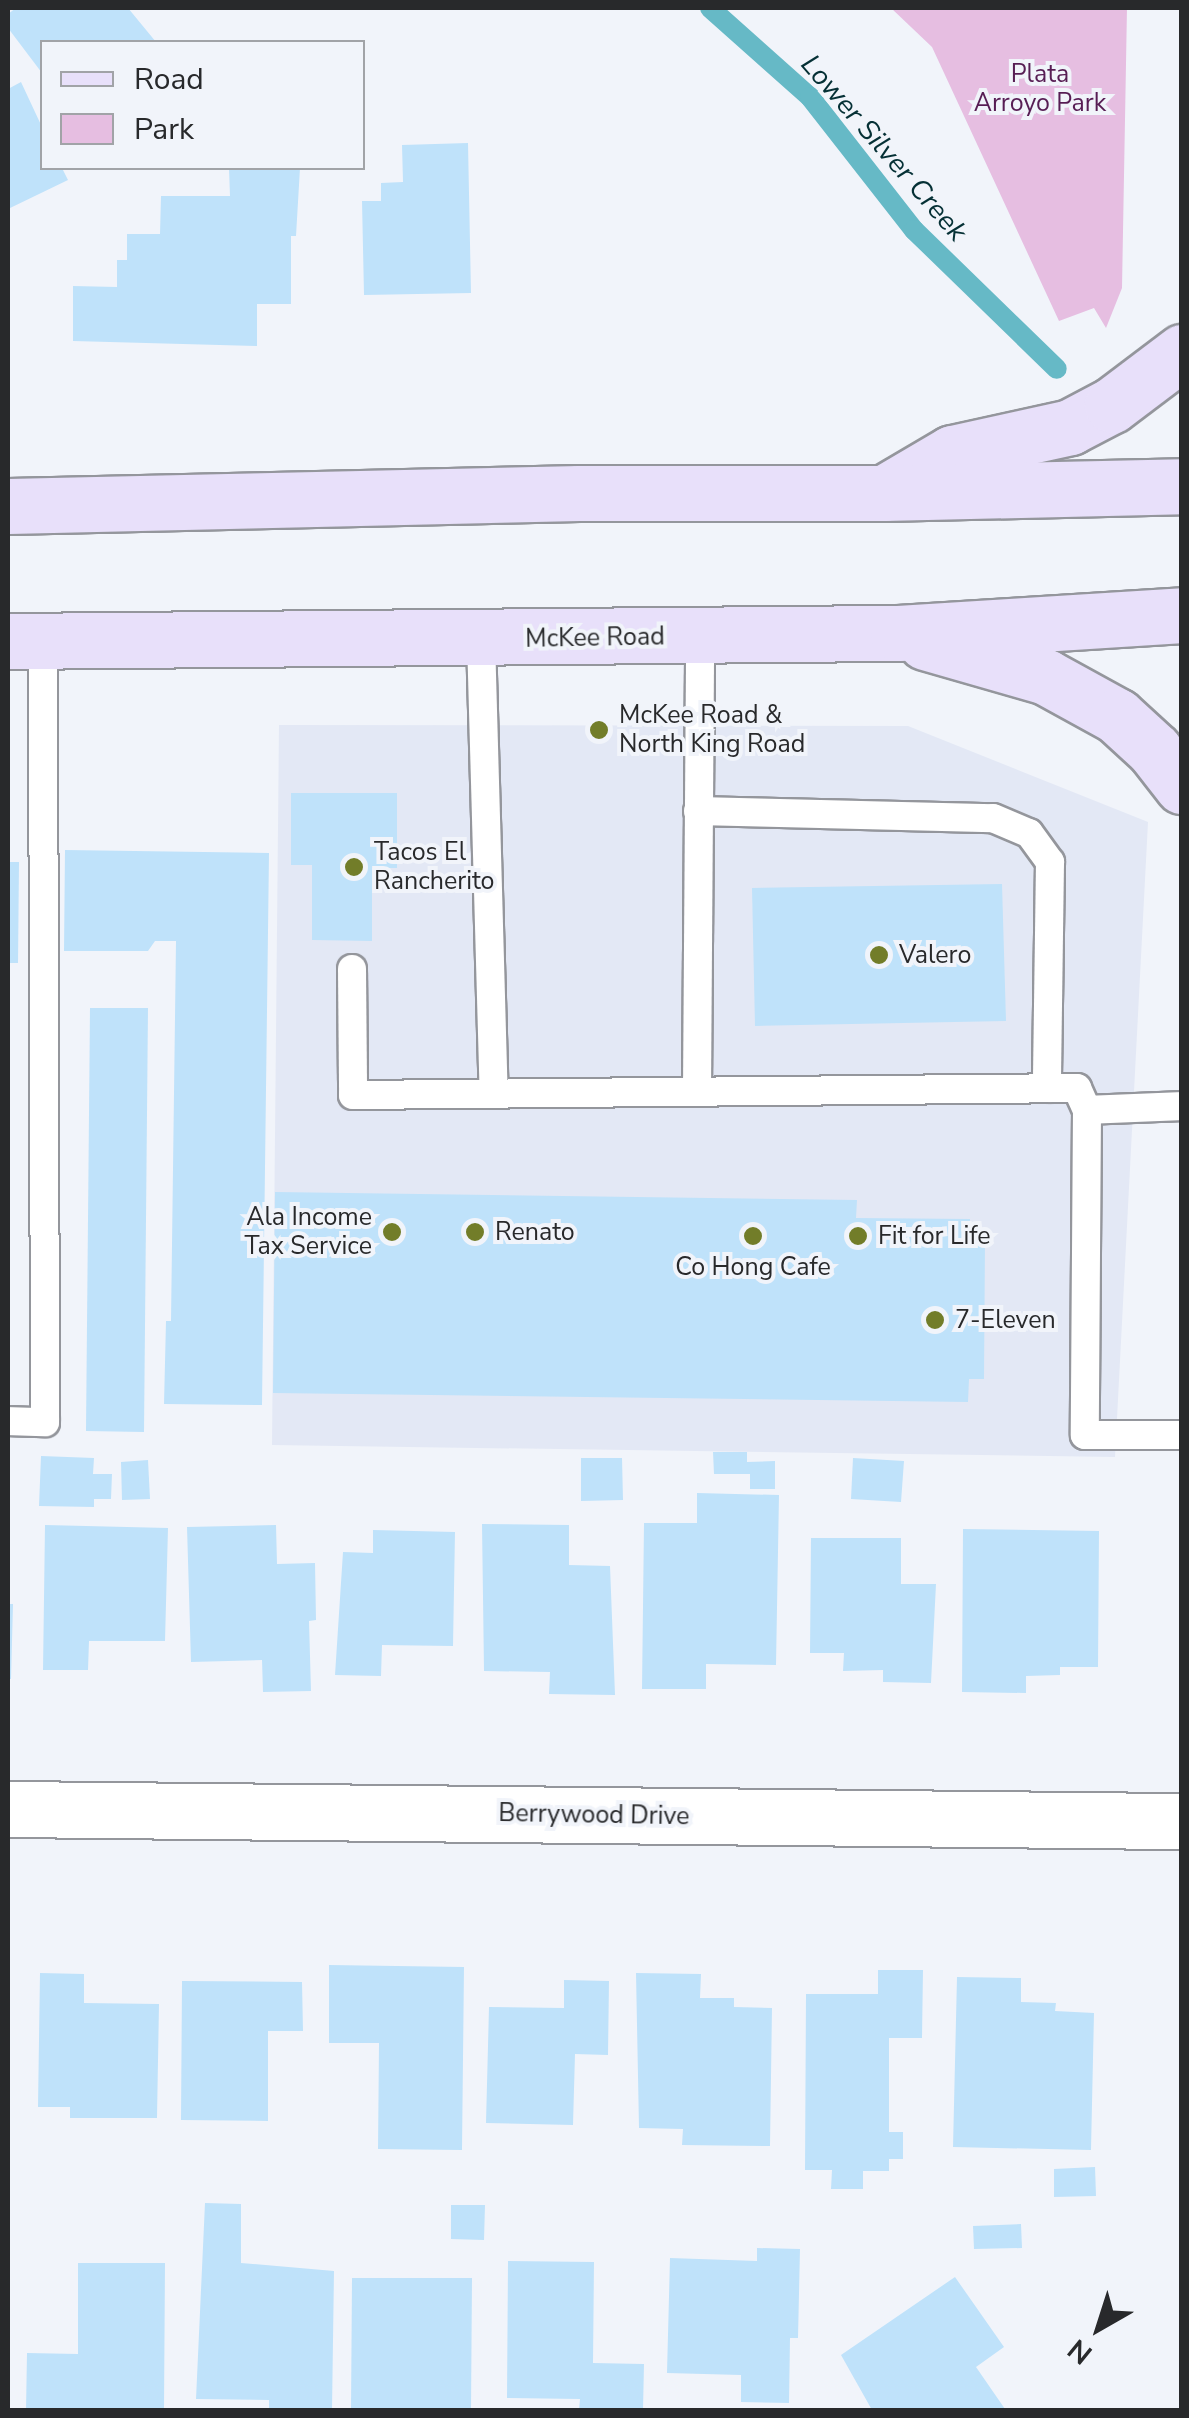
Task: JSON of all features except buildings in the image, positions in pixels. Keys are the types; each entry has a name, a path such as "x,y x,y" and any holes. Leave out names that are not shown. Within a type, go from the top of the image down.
{"main road":[{"path":"884,493 952,453 1070,426 1112,404 1182,352"},
{"path":"8,506 579,492 884,493 1182,486"},
{"name":"McKee Road","path":"26,641 481,640 898,633 1182,615"},
{"path":"898,633 1046,677 1117,716 1154,750 1182,786"}],"street":[{"name":"Berrywood Drive","path":"8,1809 1182,1821"}],"lane":[{"path":"697,1091 700,636"},
{"path":"481,640 494,1093"},
{"path":"8,1421 45,1422 26,641"},
{"path":"698,810 994,818 1029,833 1050,862 1047,1088"},
{"path":"352,969 353,1094 1077,1088 1087,1110 1085,1434 1182,1435"},
{"path":"1087,1110 1182,1106"}],"shaded area":[{"path":"279,725 908,726 1148,822 1115,1457 272,1445"}],"green space":[{"name":"Plata Arroyo Park","path":"891,8 1127,8 1122,288 1106,328 1094,308 1059,321 932,47"}],"waterway":[{"name":"Lower Silver Creek","path":"710,8 810,97 914,230 1057,369"}],"place":[{"name":"McKee Road & North King Road","path":"599,730"},
{"name":"Tacos El Rancherito","path":"354,867"},
{"name":"Valero","path":"879,955"},
{"name":"Ala Income Tax Service","path":"392,1232"},
{"name":"Renato","path":"475,1232"},
{"name":"Co Hong Cafe","path":"753,1236"},
{"name":"Fit for Life","path":"858,1236"},
{"name":"7-Eleven","path":"935,1320"}]}
